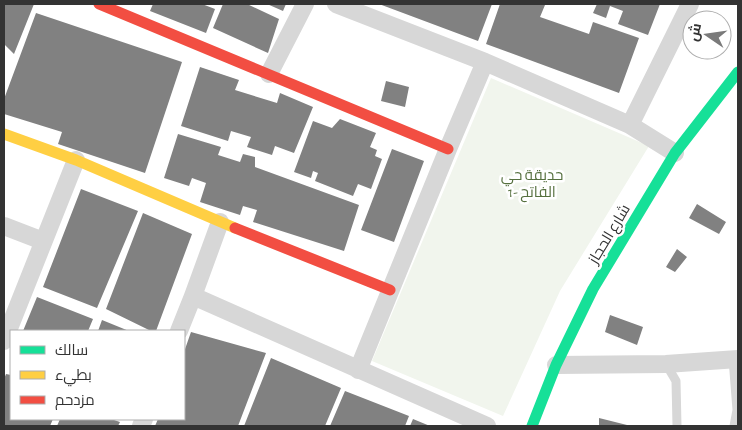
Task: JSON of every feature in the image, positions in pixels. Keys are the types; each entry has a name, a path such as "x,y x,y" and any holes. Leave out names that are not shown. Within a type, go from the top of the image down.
{"street":[{"path":"99,4 129,9 269,74 448,148"},
{"path":"269,74 305,4"},
{"path":"336,4 485,62 630,125 675,153"},
{"path":"630,125 690,4"},
{"path":"358,370 485,62"},
{"name":"شارع الحجاز","path":"532,426 556,365 593,289 675,153 738,72"},
{"path":"4,134 76,160 220,222 390,290"},
{"path":"4,341 76,160"},
{"path":"179,330 220,222"},
{"path":"4,226 43,241"},
{"path":"193,296 487,426"},
{"path":"556,365 666,364 736,359"}],"lane":[{"path":"734,426 737,410 736,359"},
{"path":"666,364 676,381 677,426"}],"green space":[{"name":"حديقة حي الفاتح -1","path":"491,78 649,146 560,291 503,416 372,361"}],"building":[{"path":"4,4 34,4 14,54 4,44"},
{"path":"153,4 202,4 215,9 206,33 150,11"},
{"path":"223,4 247,4 279,19 268,53 213,28"},
{"path":"267,4 286,4 283,11"},
{"path":"379,4 492,4 478,41"},
{"path":"500,4 542,4 545,5 540,17 589,34 593,22 639,38 619,93 486,44"},
{"path":"597,4 660,4 648,35 618,24 623,11 610,6 606,18 593,13"},
{"path":"36,13 182,62 145,173 58,144 62,132 4,114 4,99"},
{"path":"200,67 239,80 235,90 277,103 280,93 313,107 294,153 275,146 272,155 247,147 251,137 231,131 228,141 181,126"},
{"path":"386,81 409,87 405,107 381,101"},
{"path":"340,119 376,133 370,147 377,150 375,156 382,159 371,189 358,184 353,196 315,181 318,173 313,171 311,178 294,172 313,121 332,128"},
{"path":"178,134 221,147 218,155 240,162 243,154 255,157 255,167 359,205 344,251 253,222 257,210 243,206 240,215 200,202 206,183 192,178 189,186 164,178"},
{"path":"392,149 424,161 394,242 361,230"},
{"path":"81,189 138,211 97,308 43,287"},
{"path":"697,204 726,222 719,234 689,218"},
{"path":"143,213 192,234 156,330 149,330 106,309"},
{"path":"677,249 687,257 675,272 666,267"},
{"path":"37,297 93,319 88,330 23,330"},
{"path":"610,315 643,327 637,345 605,332"},
{"path":"102,320 127,330 98,330"},
{"path":"191,332 266,353 238,426 155,426 158,420 185,420 185,349"},
{"path":"271,358 341,388 325,426 244,426"},
{"path":"6,374 10,375 10,420 53,420 50,426 4,426 4,379"},
{"path":"345,391 409,416 405,426 330,426"},
{"path":"599,418 631,426 599,426"},
{"path":"413,419 430,426 410,426"},
{"path":"60,420 114,420 120,422 118,426 57,426"}],"traffic: fast":[{"path":"532,426 556,365 593,289 675,153 738,72"}],"traffic: slow":[{"path":"4,134 76,160 235,228"}],"traffic: jam":[{"path":"99,4 448,149"},
{"path":"235,228 390,290"}]}
